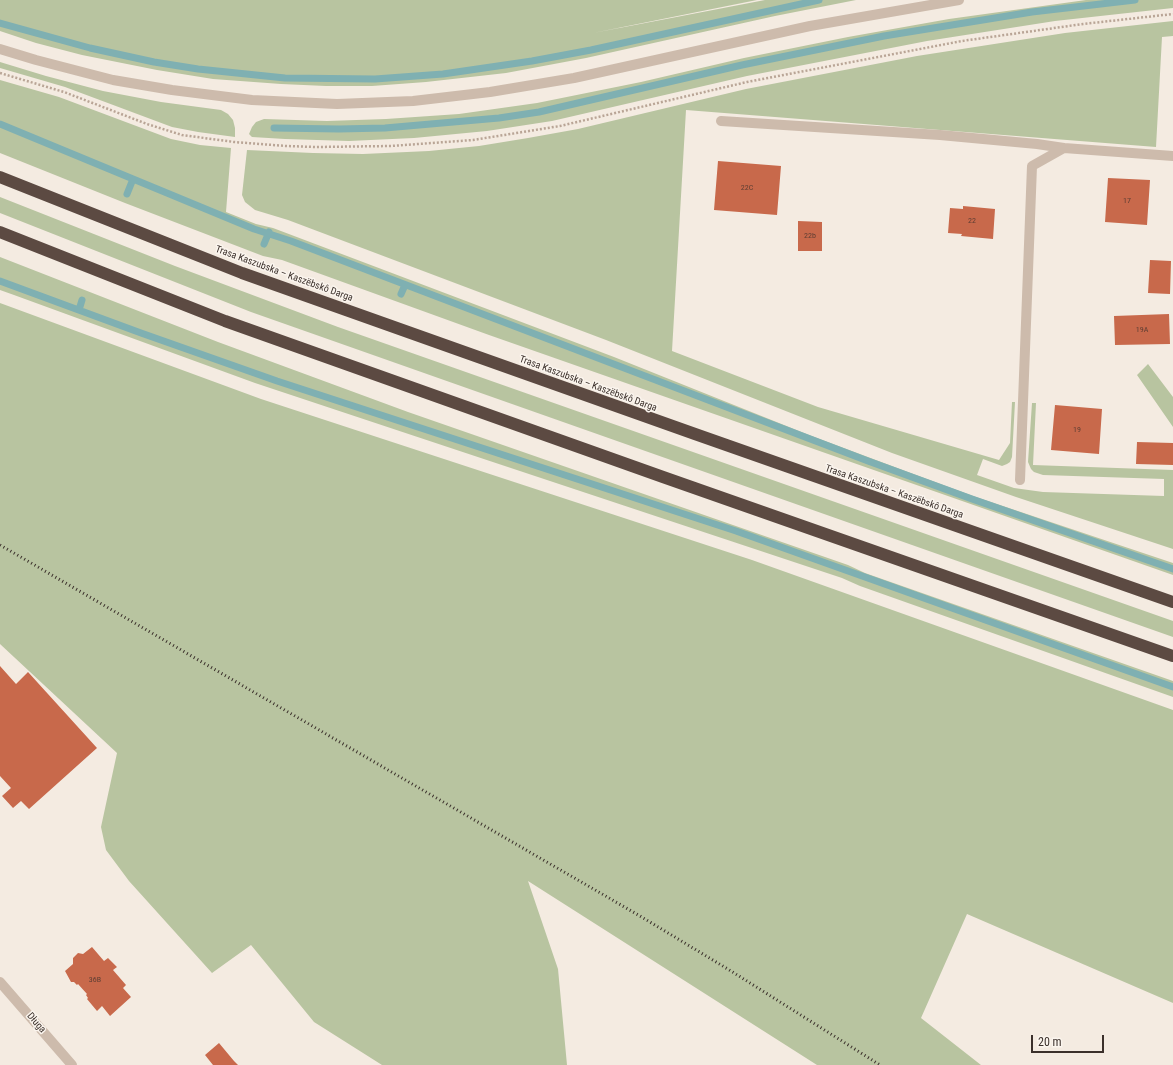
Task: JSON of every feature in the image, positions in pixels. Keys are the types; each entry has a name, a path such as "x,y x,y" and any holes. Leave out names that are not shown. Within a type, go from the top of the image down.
{"highway":[{"name":"Trasa Kaszubska – Kaszëbskô Darga","path":"0,177 242,273 1173,602"},
{"path":"0,232 232,324 663,478 1173,656"}],"street":[{"path":"0,49 113,80 172,90 248,99 329,103 413,100 490,92 566,79 817,25 959,0"},
{"path":"721,121 940,135 1064,148 1173,156"},
{"path":"1020,480 1032,166 1064,148"},
{"name":"Długa","path":"0,982 72,1065"}],"green space":[{"path":"0,0 757,0 593,33 765,0 856,0 775,16 586,58 506,73 426,82 372,86 326,86 213,79 157,70 82,55 36,43 0,31"},
{"path":"1086,0 1173,0 1173,8 1055,21 927,41 747,76 552,121 487,131 414,138 349,141 252,137 249,134 256,122 264,119 327,121 386,119 459,114 537,103 848,37 949,19"},
{"path":"1173,21 1173,36 1162,37 1156,147 686,110 672,351 818,407 999,460 1010,443 1012,402 1015,402 1012,457 1010,462 1002,466 983,459 977,475 1014,488 1043,492 1164,496 1164,479 1043,475 1034,472 1028,462 1032,403 1036,403 1033,465 1173,470 1173,549 1016,497 892,453 606,340 288,220 255,210 245,202 242,195 247,150 363,154 429,151 479,146 578,129 746,89 917,56 1065,33"},
{"path":"0,62 103,91 161,102 221,110 228,114 233,120 235,137 172,127 65,87 0,68"},
{"path":"0,80 59,97 171,139 200,145 231,148 226,212 256,224 273,228 614,357 809,435 908,472 973,496 1173,563 1173,575 489,335 282,260 263,256 0,153"},
{"path":"0,197 175,266 338,327 1173,621 1173,637 251,312 0,213"},
{"path":"0,257 218,342 408,412 848,565 865,573 1173,681 1173,697 860,586 842,578 255,383 0,290"},
{"path":"0,303 261,399 752,560 1173,710 1173,1003 967,914 921,1018 981,1065 817,1065 528,881 558,969 567,1065 382,1065 314,1022 251,945 212,973 129,881 106,850 101,827 117,753 0,644"},
{"path":"1148,364 1173,397 1173,427 1137,375"}],"building":[{"path":"718,161 781,166 777,215 714,210"},
{"path":"1108,178 1150,180 1147,225 1105,222"},
{"path":"963,206 995,209 993,239 961,236 962,234 948,233 950,208 963,209"},
{"path":"798,221 822,222 822,251 798,251"},
{"path":"1150,260 1171,261 1170,294 1148,293"},
{"path":"1169,314 1170,344 1115,345 1114,316"},
{"path":"1055,405 1102,409 1099,454 1051,450"},
{"path":"1137,442 1173,443 1173,465 1136,464"},
{"path":"0,666 16,684 28,672 97,748 29,809 21,801 13,808 2,796 11,788 0,776"},
{"path":"92,947 104,961 108,958 117,967 113,970 126,985 123,988 131,997 110,1016 102,1006 97,1011 87,999 87,994 78,984 77,985 74,982 71,982 65,971 73,964 73,958 78,953 83,954"},
{"path":"219,1043 238,1065 213,1065 205,1055"}],"waterway":[{"path":"0,23 90,48 154,62 198,69 285,78 375,79 443,74 532,61 591,50 819,0"},
{"path":"274,128 385,128 499,118 539,112 742,65 884,36 1032,12 1135,0"},
{"path":"0,124 254,229 291,241 868,461 1173,569"},
{"path":"127,194 133,179"},
{"path":"264,244 269,232"},
{"path":"0,281 277,381 736,531 1173,687"},
{"path":"401,294 405,285"},
{"path":"79,310 82,300"}],"railway":[{"path":"0,545 640,916 731,971 880,1065"}]}
